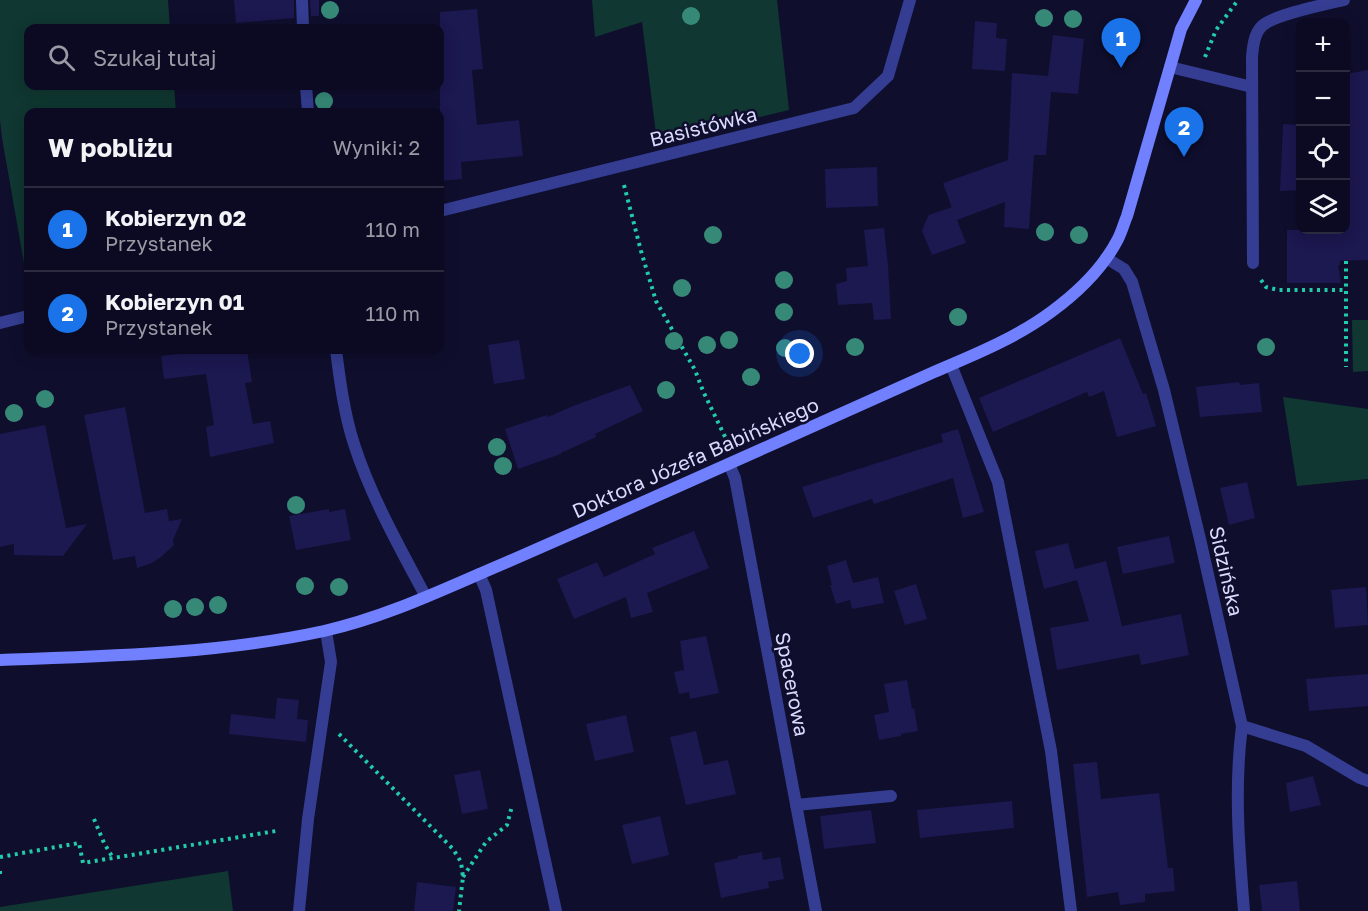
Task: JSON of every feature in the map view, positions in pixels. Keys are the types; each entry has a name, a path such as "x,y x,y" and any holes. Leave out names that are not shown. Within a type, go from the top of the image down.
{"street":[{"path":"302,0 303,24"},
{"name":"Basistówka","path":"444,211 854,108 888,76 910,0"},
{"name":"Doktora Józefa Babińskiego","path":"0,660 196,650 267,642 326,631 375,617 426,597 729,464 1021,332 1076,293 1106,258 1118,238 1127,216 1181,29 1196,0"},
{"path":"1253,263 1252,57 1254,39 1263,25 1278,17 1344,0"},
{"path":"1170,67 1252,87"},
{"path":"306,90 308,108"},
{"name":"Sidzińska","path":"1106,258 1124,269 1132,282 1161,380 1242,726 1238,756 1239,850 1244,911"},
{"path":"0,323 24,317"},
{"path":"337,354 344,405 353,443 366,477 426,597"},
{"path":"951,365 998,482 1052,752 1071,911"},
{"name":"Spacerowa","path":"729,464 735,478 816,911"},
{"path":"479,574 486,590 556,911"},
{"path":"299,911 308,819 331,662 326,631"},
{"path":"1242,726 1306,746 1368,781"},
{"path":"796,805 891,796"}],"path":[{"path":"1198,74 1216,30 1238,0"},
{"path":"619,167 656,302 694,370 729,446"},
{"path":"1346,261 1346,367"},
{"path":"1253,263 1266,287 1278,290 1346,290"},
{"path":"337,731 453,849 461,862 463,877 459,911"},
{"path":"463,877 486,842 507,825 512,805"},
{"path":"94,819 113,858"},
{"path":"0,856 79,843 83,863 276,831"},
{"path":"0,872 0,878"}],"green space":[{"path":"0,0 168,0 170,24 24,24 24,90 174,90 176,108 24,108 24,263 0,120"},
{"path":"592,0 777,0 789,110 657,142 642,22 595,37"},
{"path":"1352,320 1368,320 1368,371 1353,372"},
{"path":"1283,397 1368,409 1368,479 1297,486"},
{"path":"228,871 233,911 0,911 0,907"}],"building":[{"path":"234,0 294,0 294,18 236,23"},
{"path":"310,0 319,0 319,16 311,16"},
{"path":"477,9 483,69 472,70 477,125 519,120 523,156 461,162 462,179 444,181 444,108 440,108 440,90 444,90 444,24 440,24 440,12"},
{"path":"975,21 997,23 996,38 1007,39 1005,71 972,69"},
{"path":"1053,35 1084,39 1078,94 1051,92 1046,155 1034,155 1029,229 1004,227 1005,202 957,220 966,243 932,255 922,231 925,223 929,215 952,207 943,183 1008,160 1012,73 1048,76"},
{"path":"1368,70 1368,260 1340,261 1338,265 1341,283 1287,283 1287,230 1296,230 1296,234 1350,234 1350,73"},
{"path":"1283,124 1296,125 1296,190 1280,191"},
{"path":"877,167 878,206 826,208 825,169"},
{"path":"884,228 891,319 874,320 872,303 838,305 836,284 847,281 846,268 868,266 864,230"},
{"path":"1120,338 1143,394 1146,393 1156,426 1117,437 1104,391 1089,397 1087,392 993,432 979,398"},
{"path":"519,340 525,379 494,384 488,345"},
{"path":"248,354 252,382 245,383 253,424 270,421 274,443 210,457 206,427 214,425 206,374 164,379 161,356"},
{"path":"1239,382 1240,385 1259,383 1262,412 1200,417 1196,387"},
{"path":"630,385 643,411 595,434 596,437 561,454 518,469 505,429 547,415 548,417"},
{"path":"125,407 145,513 167,509 169,521 182,519 173,540 174,545 152,563 137,568 135,556 113,560 84,415"},
{"path":"45,425 66,528 87,524 63,556 14,555 14,544 0,547 0,434"},
{"path":"958,429 984,512 963,518 953,478 874,504 872,499 813,518 802,487 943,442 941,434"},
{"path":"1247,482 1255,518 1229,525 1220,488"},
{"path":"329,509 329,512 345,509 351,540 296,550 289,516"},
{"path":"694,531 709,568 647,593 653,612 631,618 626,597 574,619 557,579 597,562 604,577 655,554 652,548"},
{"path":"1169,536 1175,563 1123,574 1117,547"},
{"path":"1068,543 1075,569 1106,561 1122,626 1181,614 1189,655 1141,665 1139,654 1057,670 1050,628 1089,621 1077,580 1044,589 1035,551"},
{"path":"846,560 853,583 878,577 884,603 852,609 850,600 836,604 827,566"},
{"path":"916,584 927,619 905,625 894,591"},
{"path":"1366,587 1368,625 1335,628 1331,590"},
{"path":"706,636 719,693 690,699 689,692 679,694 674,672 684,670 680,641"},
{"path":"1368,674 1368,706 1309,711 1306,679"},
{"path":"907,680 918,731 879,740 874,715 889,712 884,684"},
{"path":"277,698 299,700 297,719 308,720 306,742 229,734 231,714 275,719"},
{"path":"626,715 634,752 595,761 586,724"},
{"path":"696,731 704,765 728,760 736,794 686,805 670,737"},
{"path":"1097,762 1101,799 1159,793 1168,868 1173,868 1175,891 1145,894 1145,902 1120,905 1118,892 1087,897 1073,764"},
{"path":"480,770 488,809 462,814 454,775"},
{"path":"1313,776 1321,805 1290,812 1286,783"},
{"path":"1012,801 1014,828 920,838 917,810"},
{"path":"871,810 876,843 824,849 820,816"},
{"path":"660,816 669,855 632,864 622,825"},
{"path":"762,852 763,860 780,857 784,879 768,882 769,888 721,898 714,863"},
{"path":"1297,881 1300,911 1262,911 1259,885"},
{"path":"417,882 456,887 453,911 414,911"}],"place":[{"name":"Kobierzyn 02","path":"1121,68"},
{"name":"Kobierzyn 01","path":"1184,157"}]}
